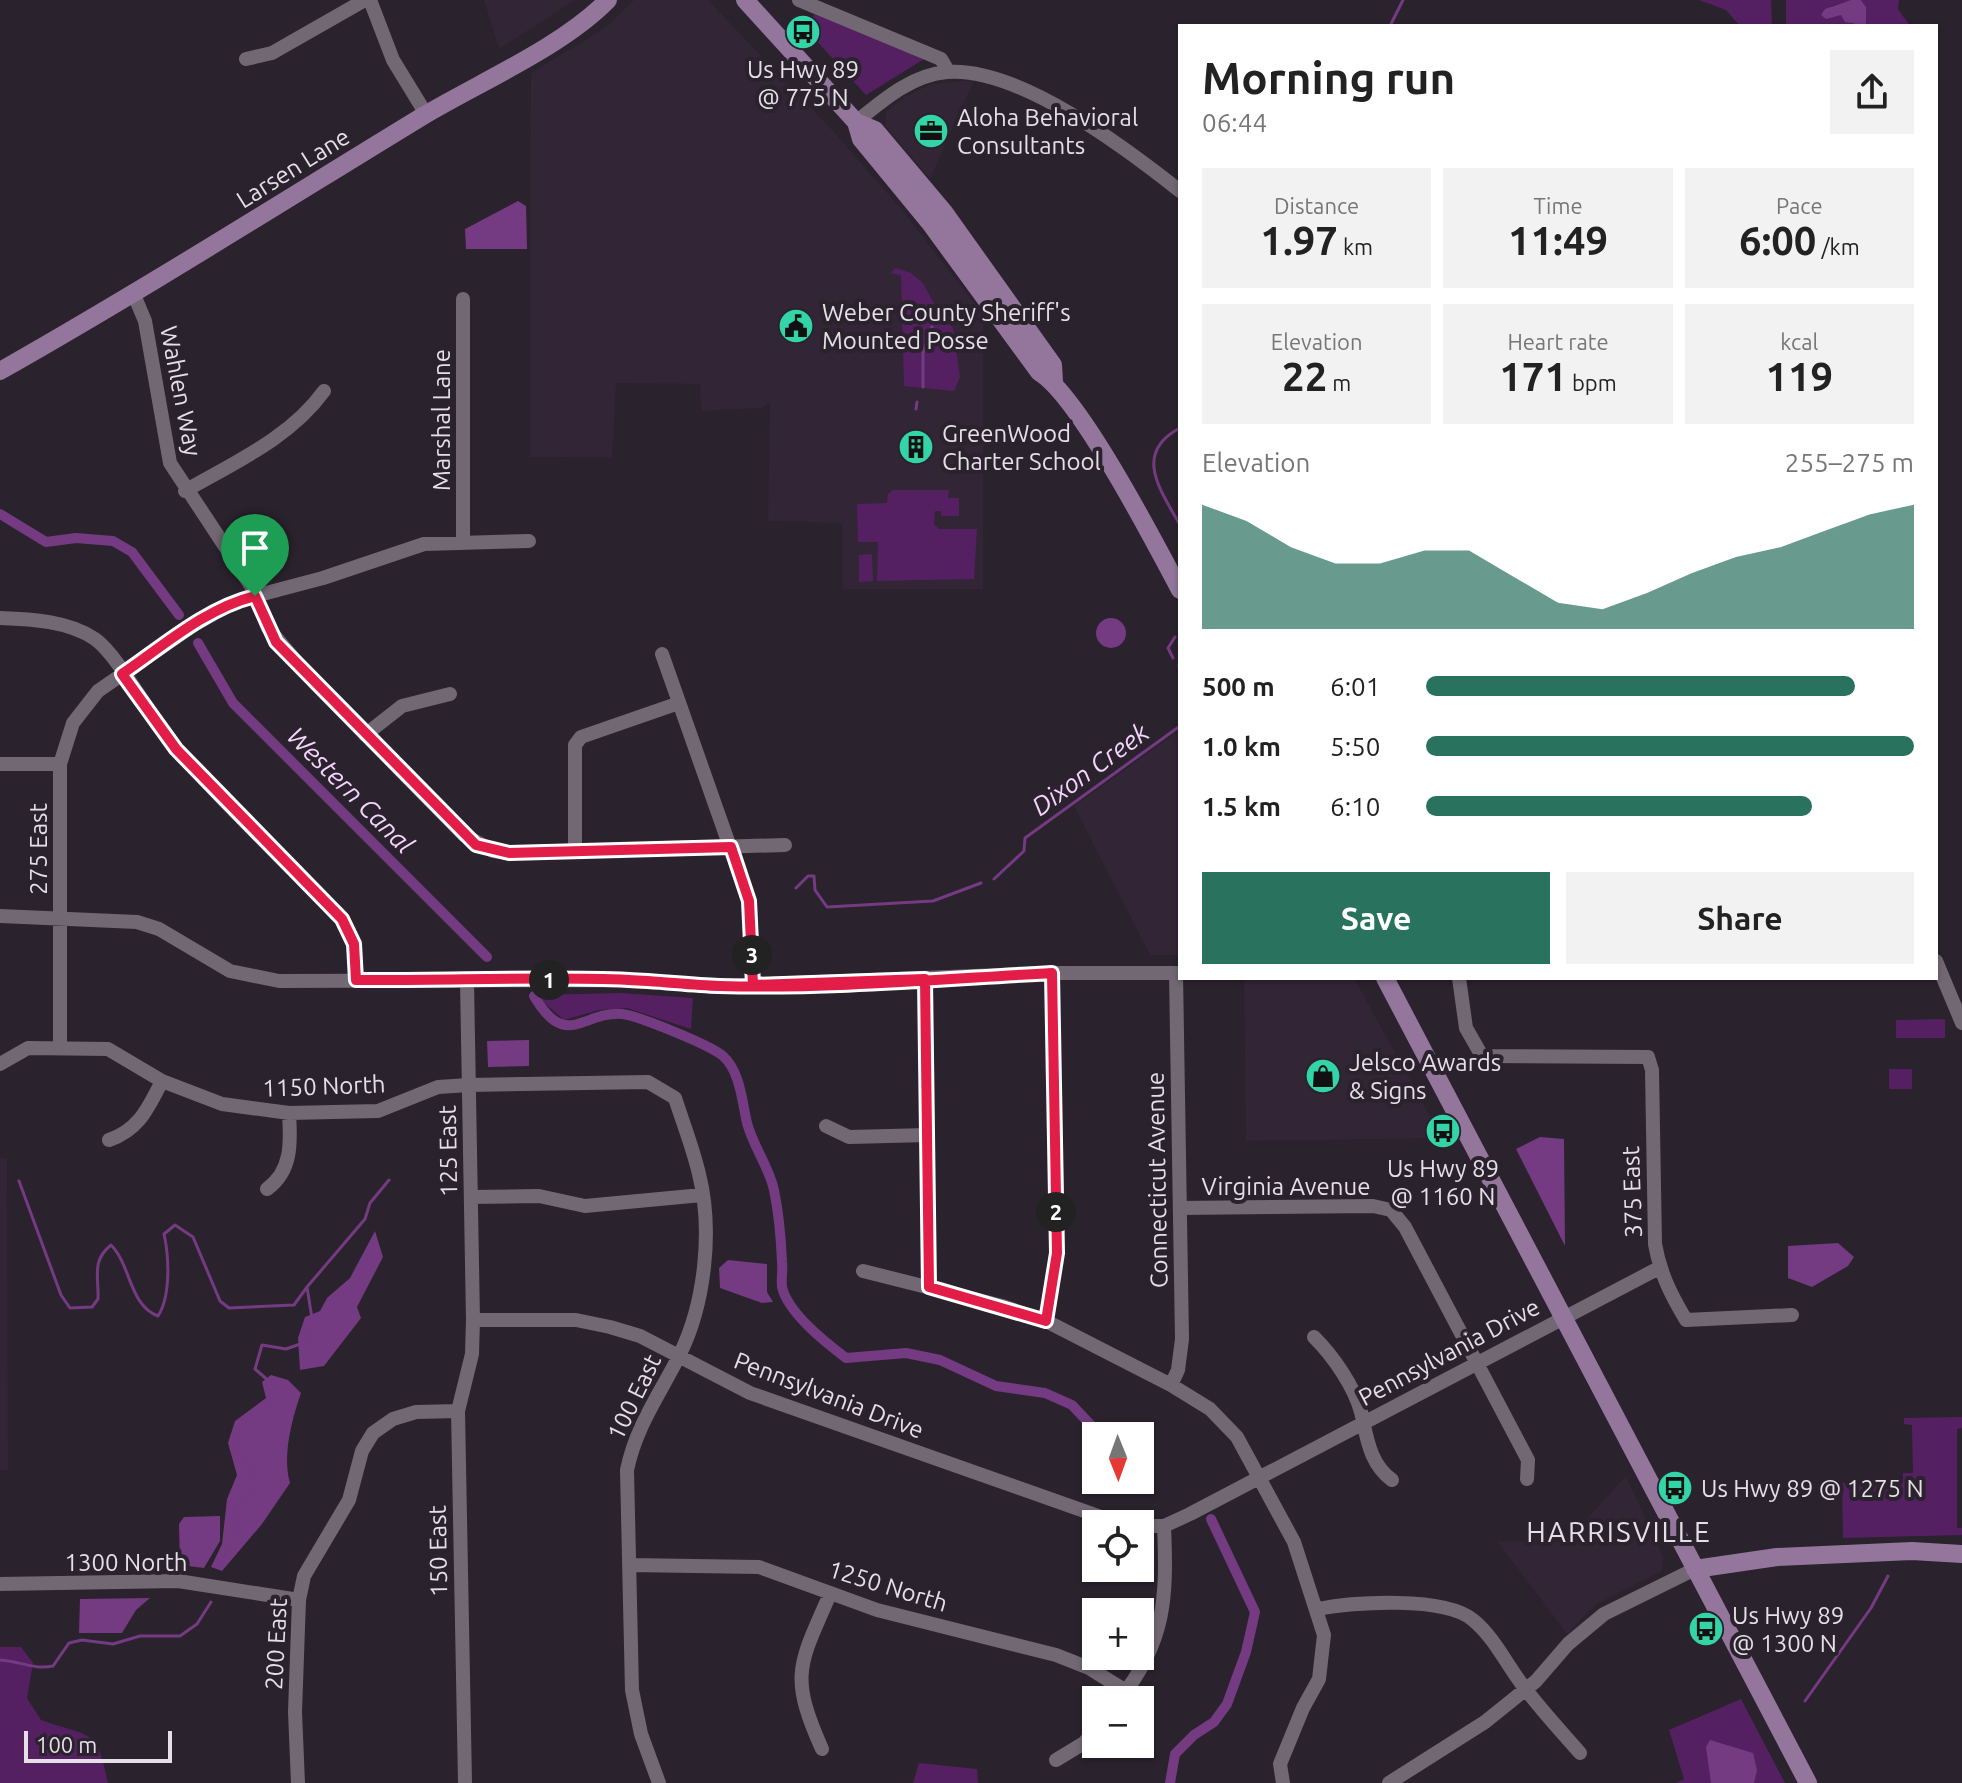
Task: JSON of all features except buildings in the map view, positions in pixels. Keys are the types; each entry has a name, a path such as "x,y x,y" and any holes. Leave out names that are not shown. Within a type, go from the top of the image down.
{"main road":[{"name":"Larsen Lane","path":"0,371 134,295 426,114 567,32 608,0"},
{"path":"745,0 856,122 875,130 944,212 1053,365 1054,381 1109,466 1178,587"},
{"path":"1386,980 1808,1783"},
{"path":"1695,1569 1777,1557 1912,1551 1962,1554"}],"street":[{"path":"246,59 272,53 368,0 393,60 426,114"},
{"path":"799,0 941,59 948,71"},
{"path":"856,122 902,87 948,71 994,79 1099,128 1178,189"},
{"name":"Wahlen Way","path":"134,295 145,321 170,463 185,491 255,596 276,642 476,845 509,853 785,845"},
{"name":"Marshal Lane","path":"463,299 463,541"},
{"path":"185,491 284,433 300,421 324,391"},
{"name":"275 East","path":"60,1047 60,764 66,740 82,708 122,674 194,625 236,601 424,544 529,541"},
{"path":"0,618 49,623 94,638 108,651 176,749 342,919 354,944 356,980"},
{"path":"662,654 749,901 753,985"},
{"path":"365,735 402,706 450,694"},
{"path":"575,852 575,745 581,737 679,703"},
{"path":"0,764 60,764"},
{"path":"0,916 110,919 159,929 206,959 251,978 628,980 753,985 1052,973 1178,973"},
{"path":"1938,966 1962,1023"},
{"path":"1046,1321 1057,1253 1052,973"},
{"path":"925,979 929,1287"},
{"name":"Connecticut Avenue","path":"1171,1385 1181,1353 1178,980"},
{"name":"375 East","path":"1459,980 1466,1028 1472,1045 1482,1056 1648,1057 1652,1070 1653,1220 1659,1268 1686,1320 1792,1315"},
{"name":"125 East","path":"467,981 473,1320"},
{"name":"1150 North","path":"0,1064 28,1048 108,1049 162,1081 222,1104 289,1113 378,1111 438,1087 648,1082 663,1088"},
{"path":"109,1140 126,1134 141,1119 162,1081"},
{"name":"100 East","path":"659,1783 641,1734 632,1690 627,1470 633,1441 694,1322 700,1288 702,1195 700,1176 675,1098 663,1088"},
{"path":"267,1189 280,1180 289,1159 289,1113"},
{"path":"826,1126 849,1137 928,1135"},
{"path":"471,1197 539,1196 585,1206 702,1195"},
{"name":"Virginia Avenue","path":"1180,1208 1373,1206 1391,1210 1405,1227 1477,1363"},
{"name":"Pennsylvania Drive","path":"1154,1526 1164,1526 1261,1477 1659,1268"},
{"path":"863,1271 1046,1321 1171,1385 1210,1409 1237,1437 1294,1542 1324,1635 1324,1660 1319,1679 1303,1708 1280,1764 1283,1783"},
{"name":"Pennsylvania Drive","path":"473,1320 576,1320 640,1336 750,1393 1082,1510"},
{"name":"150 East","path":"465,1783 458,1411 472,1354 473,1320"},
{"path":"1314,1337 1330,1353 1361,1411 1363,1436 1382,1473 1392,1480"},
{"path":"1477,1363 1528,1460 1527,1479"},
{"name":"200 East","path":"298,1783 295,1712 299,1600 304,1576 349,1500 362,1451 373,1433 393,1419 416,1412 458,1411"},
{"path":"1128,1686 1156,1640 1167,1583 1164,1526"},
{"name":"1250 North","path":"629,1565 759,1567 786,1574 830,1594 877,1610 1056,1655 1089,1668 1110,1686"},
{"path":"1396,1781 1485,1722 1525,1689 1568,1644 1604,1614 1695,1569"},
{"name":"1300 North","path":"0,1584 178,1581 299,1600"},
{"path":"822,1749 801,1696 800,1675 803,1655 830,1594"},
{"path":"1318,1609 1340,1605 1433,1606 1456,1610 1474,1620 1525,1689 1580,1753"},
{"path":"1056,1760 1082,1744"}],"shaded area":[{"path":"484,0 575,0 499,49"},
{"path":"634,0 708,0 835,133 902,210 983,314 983,589 843,589 842,523 768,521 770,402 762,408 701,411 700,384 616,383 612,458 530,457 531,73 605,28"},
{"path":"1699,0 1771,0 1772,24 1738,24 1726,10"},
{"path":"1786,0 1853,0 1832,6 1821,15 1841,15 1852,24 1786,24"},
{"path":"1851,0 1861,0 1866,7 1866,24 1845,22 1841,15 1826,19 1821,15 1825,9"},
{"path":"1861,0 1899,0 1898,9 1909,24 1866,24 1866,7"},
{"path":"815,14 924,59 866,95 803,26"},
{"path":"974,80 930,179 886,127 886,112 904,97 931,84"},
{"path":"518,201 526,206 527,249 466,249 465,229"},
{"path":"896,268 911,273 923,283 937,309 953,328 960,377 954,391 904,386 901,275 890,273"},
{"path":"893,490 949,490 948,498 959,498 959,516 941,516 941,511 935,511 934,524 939,529 977,529 974,579 877,581 878,542 858,542 857,504 887,503 888,494"},
{"path":"872,554 873,581 859,582 859,555"},
{"path":"1111,618 1121,623 1126,633 1121,643 1111,648 1101,643 1096,633 1101,623"},
{"path":"1178,731 1178,955 1150,955 1074,806"},
{"path":"1244,980 1355,980 1442,1138 1246,1141"},
{"path":"621,993 693,998 691,1029 627,1008 599,1010 564,1020 535,995"},
{"path":"1945,1019 1945,1038 1896,1038 1896,1020"},
{"path":"529,1040 529,1066 488,1067 487,1041"},
{"path":"1889,1069 1912,1069 1912,1089 1889,1089"},
{"path":"1540,1137 1564,1139 1565,1246 1516,1149"},
{"path":"0,1158 7,1158 8,1470 0,1470"},
{"path":"375,1231 383,1257 357,1307 361,1318 324,1366 300,1370 298,1338 305,1317 320,1311 327,1298 350,1278"},
{"path":"1838,1243 1854,1257 1848,1266 1812,1287 1788,1278 1788,1246"},
{"path":"728,1260 767,1264 767,1292 773,1302 762,1303 720,1288 719,1268"},
{"path":"271,1375 288,1380 301,1393 291,1426 288,1450 290,1483 262,1524 222,1571 211,1567 222,1544 227,1499 237,1475 228,1443 235,1421 266,1398 262,1382"},
{"path":"1962,1417 1962,1428 1957,1429 1957,1528 1962,1528 1962,1535 1843,1538 1842,1483 1903,1483 1903,1473 1913,1473 1912,1425 1904,1424 1904,1418"},
{"path":"1626,1476 1664,1558 1662,1571 1595,1605 1567,1634 1497,1541 1565,1542"},
{"path":"220,1516 220,1541 204,1568 180,1565 179,1524 184,1517"},
{"path":"150,1598 136,1610 122,1633 79,1633 80,1599"},
{"path":"0,1647 21,1647 33,1663 27,1698 41,1720 89,1737 100,1752 108,1783 0,1783"},
{"path":"1741,1699 1785,1783 1676,1783 1684,1779 1669,1730"},
{"path":"1710,1740 1753,1753 1757,1770 1754,1783 1711,1783 1706,1747"},
{"path":"919,1763 977,1769 978,1783 913,1783"}],"waterway":[{"name":"Dixon Creek","path":"1391,24 1403,0"},
{"path":"923,387 923,353 932,327"},
{"path":"916,409 917,402"},
{"name":"Dixon Creek","path":"1178,429 1165,438 1157,449 1154,461 1159,486 1178,522"},
{"name":"Western Canal","path":"0,514 46,542 76,538 113,541 132,552 179,615"},
{"name":"Dixon Creek","path":"1173,658 1168,648 1175,637"},
{"name":"Western Canal","path":"198,643 233,703 487,957"},
{"name":"Dixon Creek","path":"994,879 1024,851 1025,838 1178,727"},
{"name":"Dixon Creek","path":"796,888 808,876 814,876 815,890 827,907 933,901 981,883"},
{"name":"Western Canal","path":"534,996 556,1022 566,1025 608,1015 631,1016 704,1045 729,1062 740,1087 750,1132 774,1190 782,1287 792,1307 808,1326 846,1358 906,1353 940,1360 996,1386 1045,1393 1072,1405 1088,1422"},
{"name":"Dixon Creek","path":"217,1566 237,1530 233,1516 242,1500 254,1497 253,1471 239,1452 235,1438 243,1421 262,1407 270,1393 270,1382 255,1369 262,1345 286,1349 306,1342 313,1325 307,1287 365,1219 370,1203 389,1180"},
{"path":"19,1181 61,1295 70,1308 92,1307 98,1299 98,1263 111,1245 118,1253 141,1303 158,1316 167,1287 164,1234 175,1225 193,1237 220,1301 229,1308 294,1305 307,1287"},
{"name":"Western Canal","path":"1170,1783 1175,1754 1194,1735 1214,1722 1227,1704 1246,1652 1255,1612 1211,1519"},
{"path":"1805,1701 1871,1608 1888,1576"},
{"name":"Dixon Creek","path":"0,1660 39,1667 53,1666 69,1643 82,1640 113,1644 140,1636 180,1636 197,1624 211,1602"}],"place":[{"name":"Us Hwy 89 @ 775 N","path":"803,32"},
{"name":"Aloha Behavioral Consultants","path":"931,131"},
{"name":"Weber County Sheriff's Mounted Posse","path":"796,326"},
{"name":"GreenWood Charter School","path":"916,447"},
{"name":"Jelsco Awards & Signs","path":"1323,1076"},
{"name":"Us Hwy 89 @ 1160 N","path":"1443,1131"},
{"name":"Us Hwy 89 @ 1275 N","path":"1675,1488"},
{"name":"Us Hwy 89 @ 1300 N","path":"1706,1629"}],"district":[{"name":"HARRISVILLE","path":"1619,1531"}],"route":[{"path":"255,596 236,601 194,625 122,674 176,749 342,919 354,944 356,980 628,980 719,986 753,985 839,982 925,979 1052,973 1057,1253 1054,1288 1046,1321 929,1287 925,979 839,982 753,985 749,901 731,847 509,853 476,845 276,642 255,596"}]}
